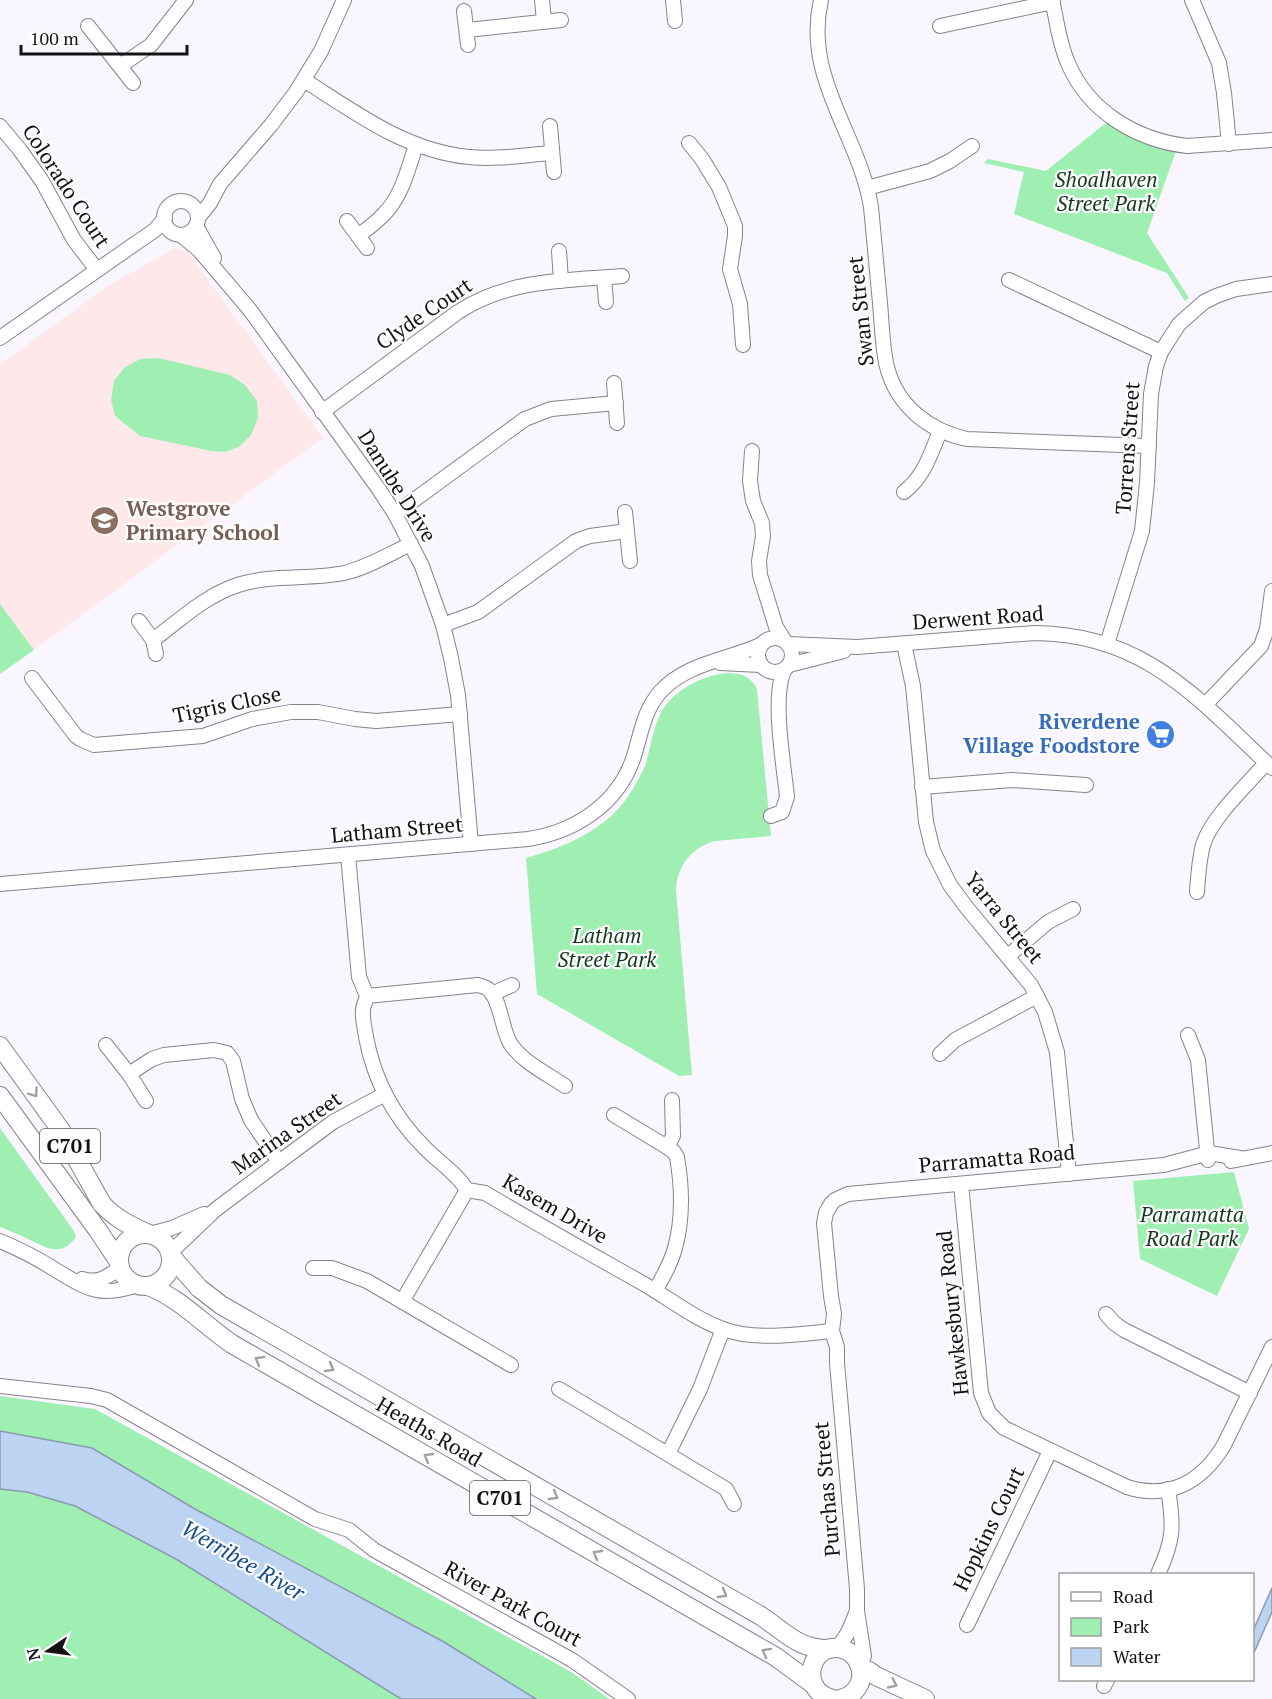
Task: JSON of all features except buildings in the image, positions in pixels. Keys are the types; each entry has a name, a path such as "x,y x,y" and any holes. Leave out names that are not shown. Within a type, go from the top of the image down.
{"main road":[{"name":"C701","path":"0,1046 60,1129 102,1204 122,1221 163,1241 171,1255"},
{"name":"C701","path":"0,1096 97,1229 127,1279 143,1286"},
{"path":"120,1265 121,1250 128,1240 139,1234 149,1234"},
{"path":"143,1286 158,1283 166,1276 170,1267 171,1255"},
{"name":"Heaths Road","path":"171,1255 199,1288 221,1305 761,1616 799,1644 821,1650 832,1649"},
{"name":"Heaths Road","path":"143,1286 168,1295 232,1344 776,1657 814,1685"},
{"name":"C701","path":"832,1649 849,1652 860,1666 876,1677 926,1699"},
{"path":"814,1685 811,1674 813,1664 820,1654 832,1649"},
{"path":"840,1698 858,1687 861,1679 860,1666"},
{"name":"C701","path":"814,1685 821,1694 840,1698"},
{"path":"840,1698 867,1699"}],"street":[{"path":"120,66 151,45 186,0"},
{"path":"136,243 190,232 220,184 285,109 321,51 345,0"},
{"path":"542,0 544,21"},
{"path":"673,0 675,21"},
{"name":"Swan Street","path":"820,0 816,36 822,72 860,164 867,188 888,369 894,386 906,404 915,414 940,431 954,436 980,440 1149,446"},
{"path":"1192,0 1219,63 1229,144"},
{"path":"940,26 1052,1 1068,63 1085,91 1097,105 1123,126 1174,145 1229,144 1272,140"},
{"path":"464,11 468,45"},
{"path":"467,30 561,20"},
{"path":"89,25 133,83"},
{"path":"304,80 390,134 416,145 470,158 552,153"},
{"name":"Colorado Court","path":"0,126 42,181 74,240 97,270"},
{"path":"550,126 554,172"},
{"path":"689,143 719,187 735,226 730,269 740,304 743,345"},
{"path":"358,236 383,216 393,204 402,186 416,145"},
{"path":"867,188 930,171 972,147"},
{"path":"179,235 168,228 165,218 165,213 171,205 203,196 220,184"},
{"path":"186,202 194,208 197,222"},
{"path":"0,338 155,230 165,218"},
{"path":"347,221 368,248"},
{"name":"Danube Drive","path":"197,222 232,288"},
{"name":"Danube Drive","path":"179,235 199,250 250,310 363,466 394,514 422,566 443,625 456,678 471,844"},
{"path":"559,251 561,281"},
{"name":"Clyde Court","path":"322,412 471,304 494,293 516,286 622,276"},
{"path":"604,278 606,302"},
{"path":"1009,280 1161,352"},
{"path":"1272,284 1272,291"},
{"name":"Torrens Street","path":"1107,644 1142,531 1153,380 1161,352 1179,324 1204,302 1236,289 1272,284"},
{"path":"614,384 617,423"},
{"path":"394,514 525,419 551,409 616,403"},
{"path":"904,492 922,472 940,431"},
{"path":"752,451 750,481 753,501 762,523 764,536 759,568 772,615 779,633 792,654 781,678 778,702 787,797 782,812 771,816"},
{"path":"625,512 630,561"},
{"path":"443,625 478,612 576,541 590,536 627,531"},
{"path":"153,639 214,596 231,588 258,581 343,573 363,567 411,544"},
{"path":"1205,705 1261,646 1267,630 1272,591"},
{"path":"772,615 771,626 757,655 771,681 778,702"},
{"path":"139,621 153,639 156,654"},
{"name":"Derwent Road","path":"786,642 857,647 1001,634 1042,633 1077,636 1107,644 1143,660 1174,679 1269,766"},
{"path":"762,643 774,637 786,642"},
{"name":"Latham Street","path":"0,884 548,836 576,825 595,812 614,793 632,760 646,714 655,700 675,679 694,668 745,652 762,643"},
{"name":"Yarra Street","path":"909,643 922,788 929,837 944,875 967,908 1026,979 1037,996 1050,1026 1057,1052 1069,1174"},
{"name":"Derwent Road","path":"787,667 857,647"},
{"name":"Latham Street","path":"709,663 763,667"},
{"path":"763,667 774,672 787,667"},
{"name":"Tigris Close","path":"32,678 76,736 94,745 203,736 252,719 291,712 318,712 376,721 460,714"},
{"path":"1197,892 1200,858 1203,843 1209,831 1222,813 1269,766"},
{"path":"922,788 1011,780 1086,785"},
{"name":"Kasem Drive","path":"348,855 359,977 367,996 363,1009 374,1070 396,1114 443,1166 460,1179 467,1190 485,1193 692,1314 723,1329 766,1335 829,1331"},
{"path":"1008,956 1048,922 1073,909"},
{"path":"492,993 512,985"},
{"path":"367,996 484,986 492,993 510,1043 523,1059 565,1086"},
{"path":"940,1054 955,1040 1037,996"},
{"path":"1188,1035 1198,1060 1207,1157"},
{"path":"105,1045 129,1074 146,1101"},
{"path":"129,1074 152,1059 164,1055 214,1050 227,1053 234,1061 242,1099 251,1120 279,1162"},
{"name":"Marina Street","path":"171,1255 215,1210 333,1122 385,1094"},
{"path":"667,1147 673,1136 672,1100"},
{"path":"614,1115 667,1147 677,1157 681,1208 680,1227 668,1268 655,1291"},
{"name":"Parramatta Road","path":"829,1331 831,1296 824,1223 828,1209 836,1200 848,1194 1164,1165 1207,1157 1240,1158 1272,1153"},
{"name":"Hawkesbury Road","path":"961,1184 980,1385 983,1401 989,1413 1004,1428 1127,1487 1144,1491 1168,1490 1191,1482 1211,1465 1224,1445 1272,1347"},
{"path":"403,1300 467,1190"},
{"name":"Marina Street","path":"149,1234 172,1228 215,1210"},
{"path":"0,1241 22,1250 79,1285 95,1290 116,1292 143,1286"},
{"path":"313,1268 334,1263 403,1300 511,1365"},
{"path":"54,1269 95,1282 106,1278 120,1265"},
{"path":"1106,1314 1124,1330 1250,1393"},
{"path":"668,1454 700,1389 723,1329"},
{"name":"Purchas Street","path":"829,1331 837,1363 857,1611 864,1656 860,1666"},
{"name":"River Park Court","path":"0,1386 100,1398 309,1514 347,1521 366,1538 374,1550 572,1660 628,1699"},
{"path":"560,1389 726,1488 734,1504"},
{"name":"Hopkins Court","path":"967,1625 1050,1451"},
{"path":"1159,1573 1166,1558 1172,1532 1168,1490"},
{"name":"Purchas Street","path":"832,1649 837,1648 846,1635 857,1611"}],"shaded area":[{"name":"Westgrove Primary School","path":"175,248 187,251 323,438 34,650 0,604 0,364 108,286"}],"green space":[{"name":"Shoalhaven Street Park","path":"1107,122 1140,140 1176,151 1147,233 1189,298 1185,301 1167,273 1014,214 1024,172 984,163 988,159 1046,171"},
{"path":"158,358 230,375 245,385 257,401 258,418 251,435 239,447 225,452 211,451 140,436 115,416 111,400 114,381 124,368 140,359"},
{"path":"0,604 34,650 0,674"},
{"name":"Latham Street Park","path":"730,673 746,677 757,689 771,836 715,841 707,844 687,859 679,873 676,890 692,1075 679,1076 537,994 526,858 569,843 607,820 618,810 639,778 645,766 659,717 671,699 699,681"},
{"path":"0,1128 74,1231 76,1237 65,1247 49,1248 0,1227"},
{"name":"Parramatta Road Park","path":"1234,1172 1249,1229 1217,1296 1140,1259 1133,1181"},
{"path":"0,1396 95,1409 573,1673 609,1699 536,1699 393,1614 195,1509 92,1448 0,1431"},
{"path":"0,1489 27,1492 75,1506 176,1559 401,1699 0,1699"}],"water":[{"name":"Werribee River","path":"0,1431 92,1448 195,1509 444,1642 536,1699 401,1699 176,1559 75,1506 27,1492 0,1489"},
{"path":"1272,1588 1272,1612 1254,1653 1254,1629"}],"place":[{"name":"Westgrove Primary School","path":"105,521"},
{"name":"Riverdene Village Foodstore","path":"1161,734"}]}
